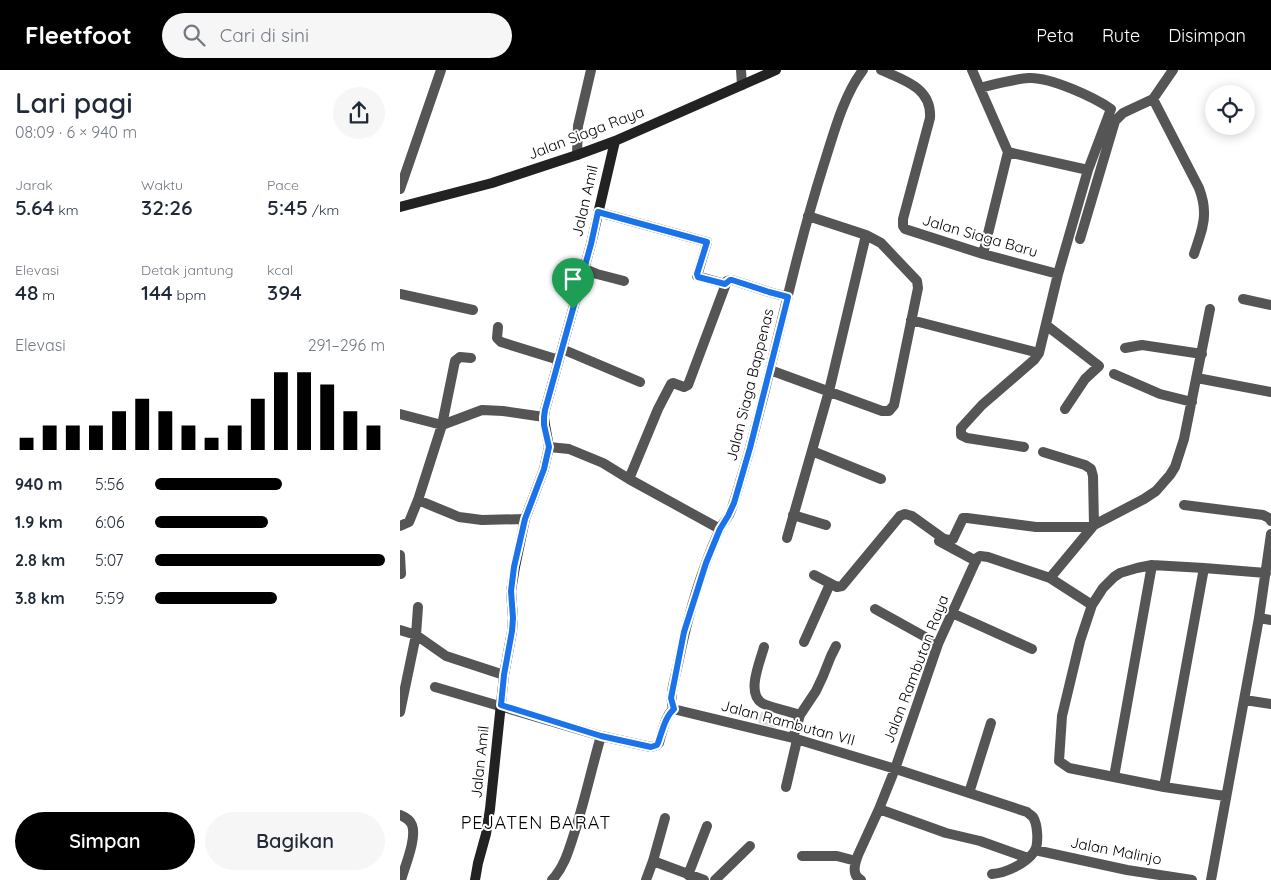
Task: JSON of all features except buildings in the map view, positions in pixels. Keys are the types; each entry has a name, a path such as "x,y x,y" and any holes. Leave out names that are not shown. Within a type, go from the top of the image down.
{"street":[{"path":"400,190 441,70"},
{"path":"577,155 578,126 591,70"},
{"path":"741,70 742,85"},
{"name":"Jalan Siaga Raya","path":"400,207 492,183 577,155 615,141 776,70"},
{"name":"Jalan Siaga Bappenas","path":"674,709 671,698 684,632 706,563 720,529 734,503 750,448 808,216 836,125 858,76 864,70"},
{"name":"Jalan Siaga Baru","path":"881,70 915,86 922,93 930,110 930,118 903,219 903,226 907,231 1058,274"},
{"path":"972,70 1008,152 983,254"},
{"path":"1080,239 1115,121 1123,113 1153,99 1173,70"},
{"path":"980,88 1014,80 1042,78 1091,98 1111,109 1088,170 1058,274 1039,353 1034,360 982,405 960,430 961,435 967,438 1024,447"},
{"path":"1153,99 1199,188 1202,199 1204,218 1194,254"},
{"name":"Jalan Amil","path":"475,880 490,809 504,675 513,625 511,591 514,567 525,519 544,469 549,447 544,417 584,269 615,141"},
{"path":"1008,152 1088,170"},
{"path":"598,212 707,242 697,276 725,284"},
{"path":"770,370 885,412 891,409 894,404 918,288 917,281 881,242 866,235 808,216"},
{"path":"787,538 829,391 866,235"},
{"path":"584,269 624,281"},
{"path":"629,479 658,409 671,384 686,387 688,385 725,284 732,280 788,297"},
{"path":"400,294 473,310"},
{"path":"1243,299 1271,305"},
{"path":"1050,578 1092,526 1156,491 1164,484 1175,467 1192,402 1210,309"},
{"path":"911,320 1039,353"},
{"path":"1046,325 1098,366 1085,379 1065,409"},
{"path":"498,327 498,338 501,342 559,360"},
{"path":"1125,348 1142,345 1201,358"},
{"path":"562,349 640,382"},
{"path":"1141,351 1201,358"},
{"path":"400,526 409,522 418,500 442,425 455,361 460,358 471,358"},
{"path":"1114,374 1160,394 1192,402"},
{"path":"1197,378 1271,392"},
{"path":"400,414 442,425 482,410 544,417"},
{"path":"549,447 569,449 603,463 720,529"},
{"path":"812,451 881,479"},
{"path":"1043,452 1081,463 1091,469 1093,476 1092,526"},
{"path":"418,500 459,517 482,520 525,519"},
{"path":"1184,504 1264,515 1271,521"},
{"path":"814,575 837,587 842,586 900,516 905,514 912,516 949,540 953,539 963,518 1036,527 1092,526"},
{"path":"793,515 826,525"},
{"path":"1211,880 1225,796 1245,700 1271,534"},
{"path":"930,536 976,561 980,556 988,557 1050,578 1092,605"},
{"path":"400,554 401,574"},
{"name":"Jalan Rambutan Raya","path":"856,861 895,769 938,644 976,561"},
{"path":"1225,796 1164,787 1069,768 1059,761 1062,716 1080,641 1092,605 1103,588 1114,577 1120,573 1152,565 1266,573"},
{"path":"1114,777 1152,565"},
{"path":"1164,787 1204,568"},
{"path":"804,642 830,584"},
{"path":"400,712 416,635 418,607"},
{"path":"875,609 938,644"},
{"path":"952,613 1032,649"},
{"path":"1259,618 1271,620"},
{"path":"400,630 416,635 446,656 504,675"},
{"path":"786,787 800,714 816,691 836,646"},
{"path":"764,647 755,679 755,694 762,703 800,714"},
{"path":"436,687 601,736 651,747 658,743 667,718 674,709"},
{"path":"1245,700 1271,704"},
{"name":"Jalan Rambutan VII","path":"674,709 795,739 1027,812 1034,818 1036,827 1032,854"},
{"path":"968,792 991,723"},
{"path":"552,880 560,871 566,858 583,807 601,736"},
{"name":"Jalan Malinjo","path":"879,809 946,833 1032,854 1192,880"},
{"path":"400,815 409,820 413,832 401,880"},
{"path":"646,880 665,818"},
{"path":"688,875 707,826"},
{"path":"715,880 750,846"},
{"path":"992,874 1009,870 1032,854"},
{"path":"802,856 838,856 856,861 855,874 857,879"},
{"path":"653,861 704,880"}],"shaded area":[{"path":"761,712 780,717 776,728 758,723"}],"district":[{"name":"PEJATEN BARAT","path":"536,823"}],"route":[{"path":"598,212 707,242 697,274 698,277 725,284 727,281 732,280 788,297 750,448 734,503 720,529 706,563 684,632 671,698 674,709 667,718 657,745 651,747 601,736 501,705 512,631 511,591 514,567 525,519 548,454 549,441 544,425 545,410 573,309 598,212"}]}
